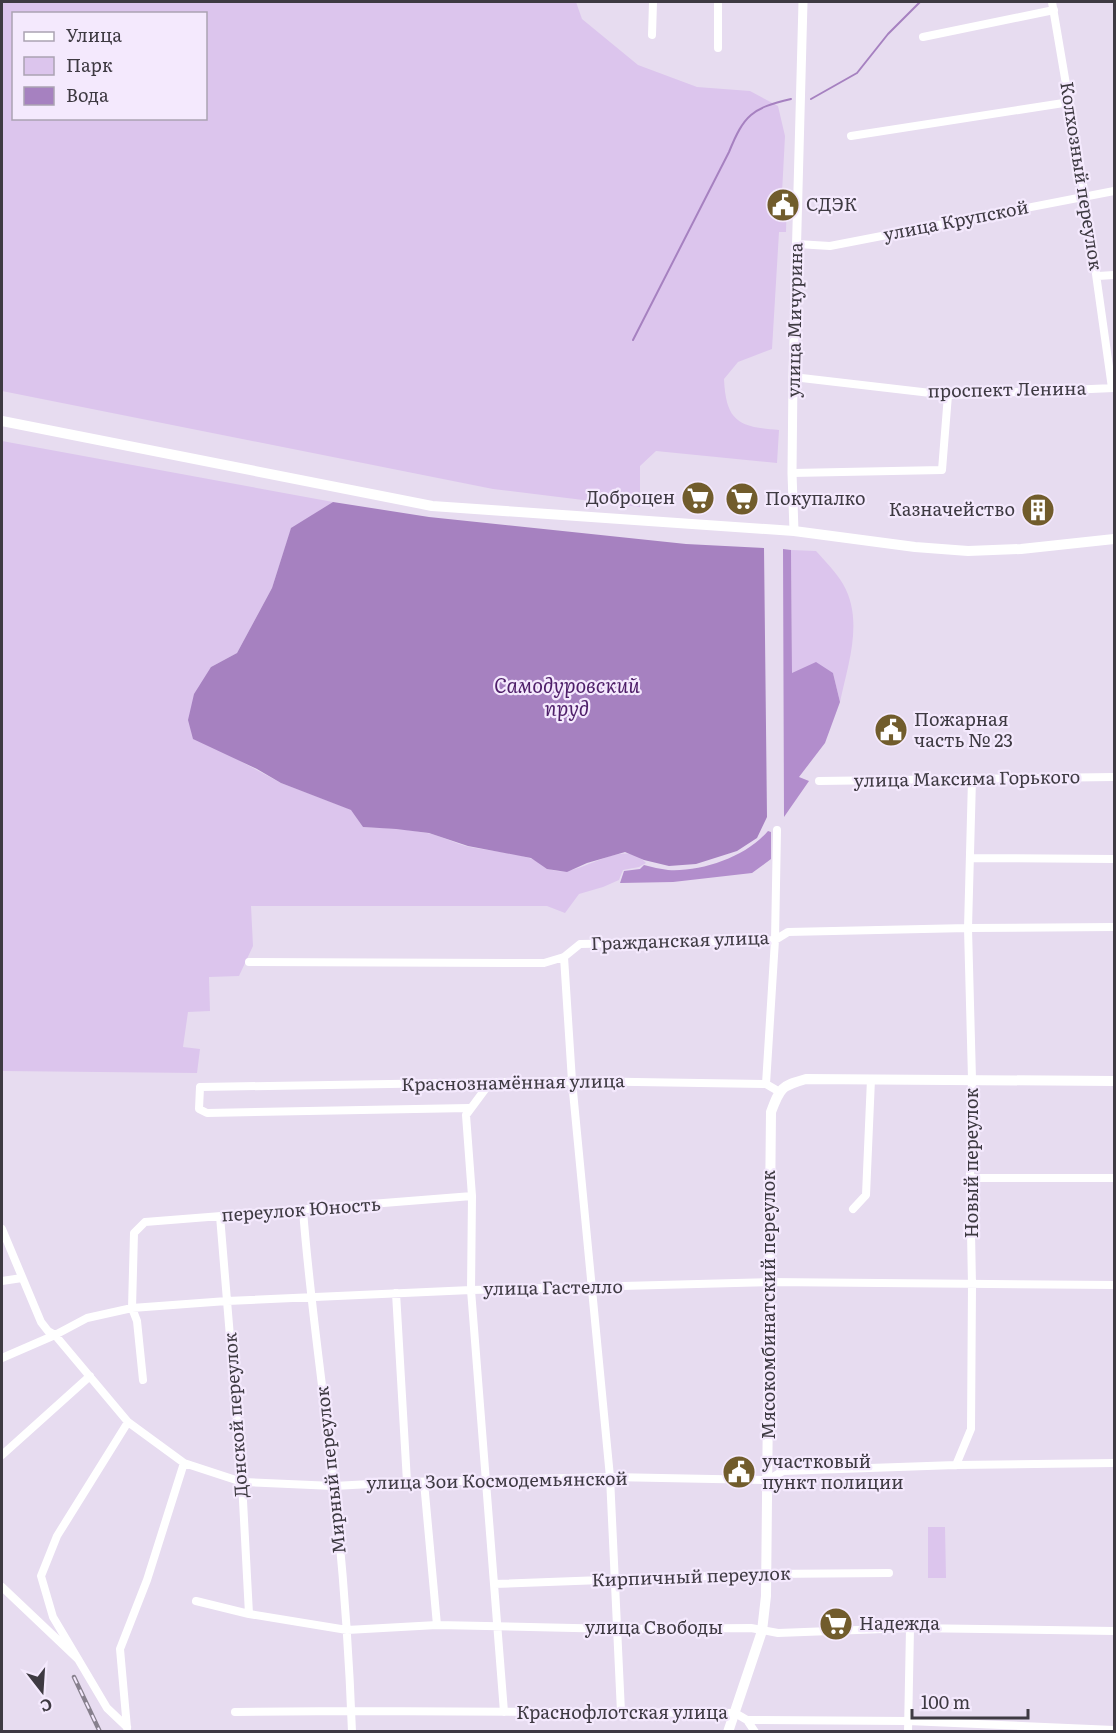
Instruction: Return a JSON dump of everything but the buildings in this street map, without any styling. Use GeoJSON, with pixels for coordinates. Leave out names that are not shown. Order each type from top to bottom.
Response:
{"type":"FeatureCollection","features":[{"type":"Feature","properties":{"kind":"main road"},"geometry":{"type":"LineString","coordinates":[[2,421],[432,506],[794,531],[915,547],[968,551],[1021,549],[1114,539]]}},
{"type":"Feature","properties":{"kind":"main road"},"geometry":{"type":"LineString","coordinates":[[778,1091],[786,1085],[806,1079],[1114,1081]]}},
{"type":"Feature","properties":{"kind":"main road","name":"Мясокомбинатский переулок"},"geometry":{"type":"LineString","coordinates":[[728,1731],[762,1631],[766,1604],[771,1112],[778,1091]]}},
{"type":"Feature","properties":{"kind":"street"},"geometry":{"type":"LineString","coordinates":[[652,35],[653,2]]}},
{"type":"Feature","properties":{"kind":"street"},"geometry":{"type":"LineString","coordinates":[[718,2],[718,48]]}},
{"type":"Feature","properties":{"kind":"street","name":"улица Мичурина"},"geometry":{"type":"LineString","coordinates":[[794,531],[793,377],[803,2]]}},
{"type":"Feature","properties":{"kind":"street"},"geometry":{"type":"LineString","coordinates":[[923,37],[1053,6]]}},
{"type":"Feature","properties":{"kind":"street","name":"Колхозный переулок"},"geometry":{"type":"LineString","coordinates":[[1053,6],[1098,276],[1113,388]]}},
{"type":"Feature","properties":{"kind":"street"},"geometry":{"type":"LineString","coordinates":[[851,136],[1070,102]]}},
{"type":"Feature","properties":{"kind":"street","name":"улица Крупской"},"geometry":{"type":"LineString","coordinates":[[797,244],[830,246],[1114,191]]}},
{"type":"Feature","properties":{"kind":"street"},"geometry":{"type":"LineString","coordinates":[[1098,276],[1114,275]]}},
{"type":"Feature","properties":{"kind":"street","name":"проспект Ленина"},"geometry":{"type":"LineString","coordinates":[[793,377],[948,395],[1113,388]]}},
{"type":"Feature","properties":{"kind":"street"},"geometry":{"type":"LineString","coordinates":[[792,473],[942,470],[948,395]]}},
{"type":"Feature","properties":{"kind":"street","name":"улица Максима Горького"},"geometry":{"type":"LineString","coordinates":[[819,781],[1114,777]]}},
{"type":"Feature","properties":{"kind":"street","name":"Новый переулок"},"geometry":{"type":"LineString","coordinates":[[956,1465],[971,1429],[972,1079],[968,928],[972,779]]}},
{"type":"Feature","properties":{"kind":"street"},"geometry":{"type":"LineString","coordinates":[[766,1084],[775,940],[777,830]]}},
{"type":"Feature","properties":{"kind":"street"},"geometry":{"type":"LineString","coordinates":[[970,858],[1114,860]]}},
{"type":"Feature","properties":{"kind":"street","name":"Гражданская улица"},"geometry":{"type":"LineString","coordinates":[[249,962],[544,963],[564,957],[580,944],[775,940],[788,932],[1114,927]]}},
{"type":"Feature","properties":{"kind":"street"},"geometry":{"type":"LineString","coordinates":[[564,957],[590,1287],[610,1478],[621,1712]]}},
{"type":"Feature","properties":{"kind":"street"},"geometry":{"type":"LineString","coordinates":[[853,1209],[866,1195],[870,1079]]}},
{"type":"Feature","properties":{"kind":"street","name":"Краснознамённая улица"},"geometry":{"type":"LineString","coordinates":[[469,1108],[207,1113],[199,1109],[198,1104],[200,1087],[572,1081],[766,1084],[778,1091]]}},
{"type":"Feature","properties":{"kind":"street"},"geometry":{"type":"LineString","coordinates":[[489,1084],[466,1115],[472,1196],[471,1290],[504,1712]]}},
{"type":"Feature","properties":{"kind":"street"},"geometry":{"type":"LineString","coordinates":[[970,1178],[1114,1178]]}},
{"type":"Feature","properties":{"kind":"street","name":"переулок Юность"},"geometry":{"type":"LineString","coordinates":[[132,1308],[134,1233],[145,1222],[472,1196]]}},
{"type":"Feature","properties":{"kind":"street","name":"Мирный переулок"},"geometry":{"type":"LineString","coordinates":[[303,1210],[310,1297],[334,1486],[347,1630],[352,1731]]}},
{"type":"Feature","properties":{"kind":"street","name":"Донской переулок"},"geometry":{"type":"LineString","coordinates":[[220,1216],[242,1482],[249,1614]]}},
{"type":"Feature","properties":{"kind":"street","name":"улица Зои Космодемьянской"},"geometry":{"type":"LineString","coordinates":[[2,1229],[41,1322],[48,1331],[55,1335],[128,1422],[184,1463],[242,1482],[334,1486],[407,1482],[610,1478],[768,1480],[783,1471],[956,1465],[1114,1463]]}},
{"type":"Feature","properties":{"kind":"street"},"geometry":{"type":"LineString","coordinates":[[2,1281],[22,1278]]}},
{"type":"Feature","properties":{"kind":"street","name":"улица Гастелло"},"geometry":{"type":"LineString","coordinates":[[2,1358],[55,1335],[87,1317],[132,1308],[227,1301],[471,1290],[769,1282],[1114,1285]]}},
{"type":"Feature","properties":{"kind":"street"},"geometry":{"type":"LineString","coordinates":[[396,1293],[407,1482]]}},
{"type":"Feature","properties":{"kind":"street"},"geometry":{"type":"LineString","coordinates":[[132,1308],[137,1321],[143,1380]]}},
{"type":"Feature","properties":{"kind":"street"},"geometry":{"type":"LineString","coordinates":[[2,1455],[90,1376]]}},
{"type":"Feature","properties":{"kind":"street"},"geometry":{"type":"LineString","coordinates":[[128,1422],[57,1536],[41,1576],[53,1617],[107,1708],[128,1730]]}},
{"type":"Feature","properties":{"kind":"street"},"geometry":{"type":"LineString","coordinates":[[128,1730],[120,1649],[147,1580],[184,1463]]}},
{"type":"Feature","properties":{"kind":"street"},"geometry":{"type":"LineString","coordinates":[[424,1482],[437,1625]]}},
{"type":"Feature","properties":{"kind":"street","name":"Кирпичный переулок"},"geometry":{"type":"LineString","coordinates":[[494,1584],[614,1578],[889,1573]]}},
{"type":"Feature","properties":{"kind":"street"},"geometry":{"type":"LineString","coordinates":[[2,1587],[78,1659]]}},
{"type":"Feature","properties":{"kind":"street","name":"улица Свободы"},"geometry":{"type":"LineString","coordinates":[[196,1601],[249,1614],[347,1630],[437,1625],[498,1625],[617,1629],[751,1628],[778,1633],[910,1628],[1114,1631]]}},
{"type":"Feature","properties":{"kind":"street"},"geometry":{"type":"LineString","coordinates":[[908,1731],[910,1628]]}},
{"type":"Feature","properties":{"kind":"street","name":"Краснофлотская улица"},"geometry":{"type":"LineString","coordinates":[[235,1712],[735,1713],[747,1720],[908,1721],[1114,1730]]}},
{"type":"Feature","properties":{"kind":"street"},"geometry":{"type":"LineString","coordinates":[[747,1720],[755,1731]]}},
{"type":"Feature","properties":{"kind":"green space"},"geometry":{"type":"Polygon","coordinates":[[[2,2],[576,2],[582,19],[638,65],[697,87],[750,91],[778,106],[785,136],[782,193],[787,194],[786,232],[779,232],[772,349],[738,362],[724,379],[728,405],[737,420],[754,427],[779,430],[777,463],[656,451],[640,466],[640,507],[493,489],[2,391],[2,2]]]}},
{"type":"Feature","properties":{"kind":"green space"},"geometry":{"type":"Polygon","coordinates":[[[2,441],[333,502],[291,529],[272,588],[237,653],[211,667],[229,755],[281,783],[352,810],[363,827],[427,833],[470,847],[529,858],[557,871],[568,871],[603,858],[626,853],[637,856],[646,863],[623,870],[619,880],[579,894],[565,913],[547,906],[251,906],[253,946],[239,976],[209,977],[210,1011],[188,1012],[183,1047],[200,1049],[197,1073],[2,1071],[2,441]]]}},
{"type":"Feature","properties":{"kind":"green space"},"geometry":{"type":"Polygon","coordinates":[[[791,550],[816,551],[843,584],[849,598],[853,612],[852,642],[840,702],[833,673],[792,673],[791,550]]]}},
{"type":"Feature","properties":{"kind":"green space"},"geometry":{"type":"Polygon","coordinates":[[[928,1527],[945,1527],[946,1578],[928,1578],[928,1527]]]}},
{"type":"Feature","properties":{"kind":"shaded area"},"geometry":{"type":"Polygon","coordinates":[[[783,549],[791,550],[792,673],[816,662],[833,673],[840,702],[825,743],[799,777],[809,781],[784,817],[783,549]]]}},
{"type":"Feature","properties":{"kind":"shaded area"},"geometry":{"type":"Polygon","coordinates":[[[768,831],[771,832],[771,859],[752,873],[673,882],[620,883],[624,871],[640,869],[644,865],[681,870],[722,861],[748,848],[768,831]]]}},
{"type":"Feature","properties":{"kind":"water","name":"Самодуровский пруд"},"geometry":{"type":"Polygon","coordinates":[[[333,502],[429,517],[686,544],[764,548],[767,817],[757,838],[737,851],[696,864],[669,866],[644,860],[625,852],[587,863],[567,872],[547,869],[531,858],[468,846],[429,833],[363,827],[351,810],[281,783],[193,739],[188,720],[194,694],[211,667],[237,653],[272,588],[291,528],[333,502]]]}},
{"type":"Feature","properties":{"kind":"waterway"},"geometry":{"type":"LineString","coordinates":[[811,99],[857,73],[888,34],[920,2]]}},
{"type":"Feature","properties":{"kind":"waterway"},"geometry":{"type":"LineString","coordinates":[[633,340],[745,121],[758,110],[791,99]]}},
{"type":"Feature","properties":{"kind":"railway"},"geometry":{"type":"LineString","coordinates":[[74,1677],[100,1732]]}},
{"type":"Feature","properties":{"kind":"place","name":"СДЭК"},"geometry":{"type":"Point","coordinates":[783,205]}},
{"type":"Feature","properties":{"kind":"place","name":"Доброцен"},"geometry":{"type":"Point","coordinates":[698,498]}},
{"type":"Feature","properties":{"kind":"place","name":"Покупалко"},"geometry":{"type":"Point","coordinates":[742,499]}},
{"type":"Feature","properties":{"kind":"place","name":"Казначейство"},"geometry":{"type":"Point","coordinates":[1038,510]}},
{"type":"Feature","properties":{"kind":"place","name":"Пожарная часть № 23"},"geometry":{"type":"Point","coordinates":[891,730]}},
{"type":"Feature","properties":{"kind":"place","name":"участковый пункт полиции"},"geometry":{"type":"Point","coordinates":[739,1472]}},
{"type":"Feature","properties":{"kind":"place","name":"Надежда"},"geometry":{"type":"Point","coordinates":[836,1624]}}]}
